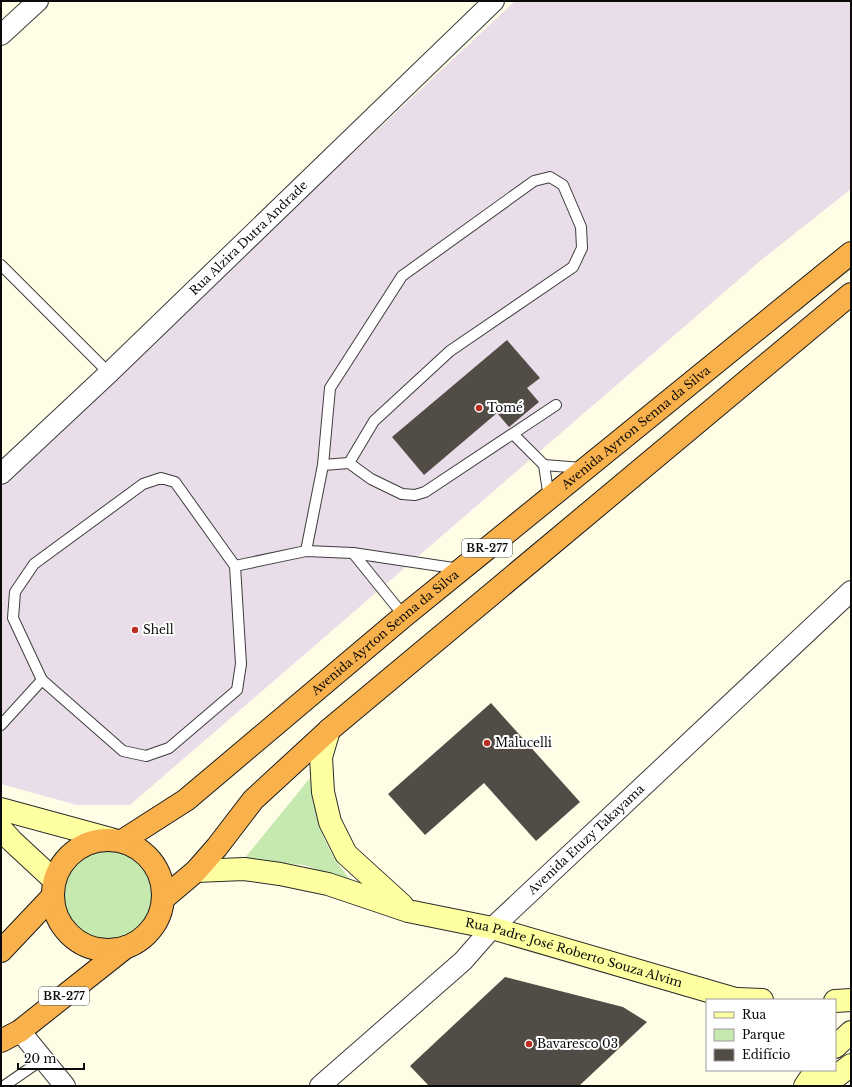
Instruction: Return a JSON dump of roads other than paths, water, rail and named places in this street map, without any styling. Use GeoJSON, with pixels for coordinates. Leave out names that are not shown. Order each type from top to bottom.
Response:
{"type":"FeatureCollection","features":[{"type":"Feature","properties":{"kind":"highway","name":"Avenida Ayrton Senna da Silva"},"geometry":{"type":"LineString","coordinates":[[116,840],[186,800],[404,616],[851,253]]}},
{"type":"Feature","properties":{"kind":"highway","name":"BR-277"},"geometry":{"type":"LineString","coordinates":[[164,898],[196,871],[253,800],[329,730],[851,294]]}},
{"type":"Feature","properties":{"kind":"highway"},"geometry":{"type":"LineString","coordinates":[[1,950],[53,888],[62,863],[75,849],[92,841],[116,840],[128,842],[143,852],[155,864],[162,880],[164,898],[160,915],[152,929],[141,939],[126,947],[109,951],[92,948],[76,941],[64,929],[55,914],[53,888]]}},
{"type":"Feature","properties":{"kind":"highway","name":"BR-277"},"geometry":{"type":"LineString","coordinates":[[1,1041],[20,1031],[126,947]]}},
{"type":"Feature","properties":{"kind":"street"},"geometry":{"type":"LineString","coordinates":[[1,35],[38,1]]}},
{"type":"Feature","properties":{"kind":"street","name":"Rua Alzira Dutra Andrade"},"geometry":{"type":"LineString","coordinates":[[1,474],[109,373],[483,5]]}},
{"type":"Feature","properties":{"kind":"street","name":"Avenida Etuzy Takayama"},"geometry":{"type":"LineString","coordinates":[[320,1086],[463,961],[492,928],[851,591]]}},
{"type":"Feature","properties":{"kind":"street"},"geometry":{"type":"LineString","coordinates":[[329,730],[321,757],[323,792],[330,822],[346,854],[408,911]]}},
{"type":"Feature","properties":{"kind":"street"},"geometry":{"type":"LineString","coordinates":[[1,809],[116,840]]}},
{"type":"Feature","properties":{"kind":"street"},"geometry":{"type":"LineString","coordinates":[[1,829],[53,888]]}},
{"type":"Feature","properties":{"kind":"street","name":"Rua Padre José Roberto Souza Alvim"},"geometry":{"type":"LineString","coordinates":[[196,871],[244,869],[280,874],[328,884],[408,911],[492,928],[735,999]]}},
{"type":"Feature","properties":{"kind":"street"},"geometry":{"type":"LineString","coordinates":[[836,1001],[851,1000]]}},
{"type":"Feature","properties":{"kind":"street"},"geometry":{"type":"LineString","coordinates":[[20,1031],[65,1086]]}},
{"type":"Feature","properties":{"kind":"street"},"geometry":{"type":"LineString","coordinates":[[836,1046],[851,1032]]}},
{"type":"Feature","properties":{"kind":"street"},"geometry":{"type":"LineString","coordinates":[[824,1086],[851,1065]]}},
{"type":"Feature","properties":{"kind":"street"},"geometry":{"type":"LineString","coordinates":[[805,1086],[815,1071]]}},
{"type":"Feature","properties":{"kind":"lane"},"geometry":{"type":"LineString","coordinates":[[306,551],[323,465],[330,388],[402,276],[534,180],[550,177],[563,185],[581,228],[582,248],[573,267],[450,351],[374,421],[349,463]]}},
{"type":"Feature","properties":{"kind":"lane"},"geometry":{"type":"LineString","coordinates":[[1,265],[109,373]]}},
{"type":"Feature","properties":{"kind":"lane"},"geometry":{"type":"LineString","coordinates":[[323,465],[349,463],[371,479],[402,494],[415,495],[425,492],[556,405]]}},
{"type":"Feature","properties":{"kind":"lane"},"geometry":{"type":"LineString","coordinates":[[512,434],[544,465],[549,498]]}},
{"type":"Feature","properties":{"kind":"lane"},"geometry":{"type":"LineString","coordinates":[[544,465],[586,468]]}},
{"type":"Feature","properties":{"kind":"lane"},"geometry":{"type":"LineString","coordinates":[[161,478],[176,482],[235,566],[241,664],[237,690],[168,748],[146,756],[123,751],[42,680],[13,618],[15,592],[34,564],[143,484],[161,478]]}},
{"type":"Feature","properties":{"kind":"lane"},"geometry":{"type":"LineString","coordinates":[[235,566],[306,551],[353,553],[462,569]]}},
{"type":"Feature","properties":{"kind":"lane"},"geometry":{"type":"LineString","coordinates":[[353,553],[404,616]]}},
{"type":"Feature","properties":{"kind":"lane"},"geometry":{"type":"LineString","coordinates":[[1,725],[42,680]]}},
{"type":"Feature","properties":{"kind":"lane"},"geometry":{"type":"LineString","coordinates":[[4,1086],[44,1060]]}},
{"type":"Feature","properties":{"kind":"place","name":"Tomé"},"geometry":{"type":"Point","coordinates":[479,408]}},
{"type":"Feature","properties":{"kind":"place","name":"Shell"},"geometry":{"type":"Point","coordinates":[135,630]}},
{"type":"Feature","properties":{"kind":"place","name":"Malucelli"},"geometry":{"type":"Point","coordinates":[487,743]}},
{"type":"Feature","properties":{"kind":"place","name":"Bavaresco 03"},"geometry":{"type":"Point","coordinates":[529,1044]}}]}
